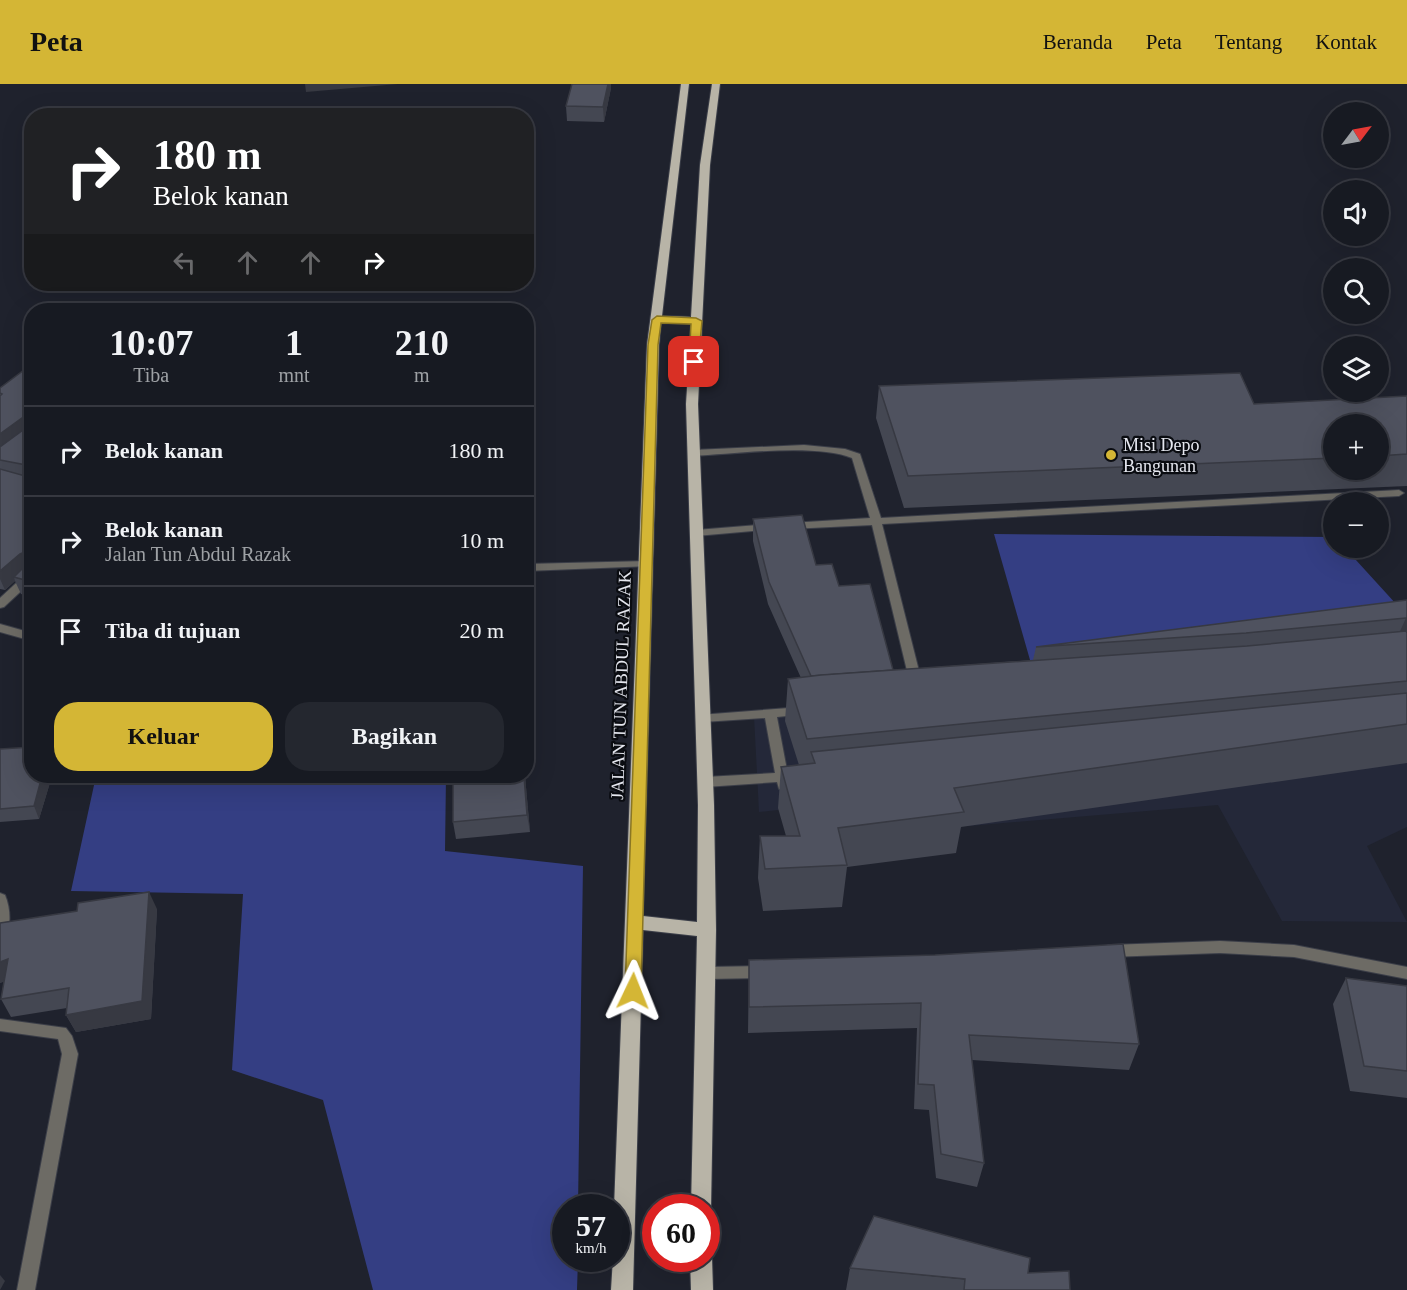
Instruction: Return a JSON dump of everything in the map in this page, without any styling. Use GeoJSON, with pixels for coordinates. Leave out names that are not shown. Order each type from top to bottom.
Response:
{"type":"FeatureCollection","features":[{"type":"Feature","properties":{"kind":"main road","name":"JALAN TUN ABDUL RAZAK"},"geometry":{"type":"LineString","coordinates":[[622,1290],[653,345],[685,84]]}},
{"type":"Feature","properties":{"kind":"main road"},"geometry":{"type":"LineString","coordinates":[[701,1194],[706,972],[705,782],[692,404],[705,165],[716,84]]}},
{"type":"Feature","properties":{"kind":"main road"},"geometry":{"type":"LineString","coordinates":[[657,320],[696,321]]}},
{"type":"Feature","properties":{"kind":"main road"},"geometry":{"type":"LineString","coordinates":[[635,922],[706,930]]}},
{"type":"Feature","properties":{"kind":"main road"},"geometry":{"type":"LineString","coordinates":[[701,1272],[702,1290]]}},
{"type":"Feature","properties":{"kind":"street"},"geometry":{"type":"LineString","coordinates":[[693,453],[822,448],[846,450],[859,459],[915,675]]}},
{"type":"Feature","properties":{"kind":"street"},"geometry":{"type":"LineString","coordinates":[[696,533],[876,520],[1399,493]]}},
{"type":"Feature","properties":{"kind":"street"},"geometry":{"type":"LineString","coordinates":[[534,568],[647,564]]}},
{"type":"Feature","properties":{"kind":"street"},"geometry":{"type":"LineString","coordinates":[[0,604],[24,582]]}},
{"type":"Feature","properties":{"kind":"street"},"geometry":{"type":"LineString","coordinates":[[0,628],[24,635]]}},
{"type":"Feature","properties":{"kind":"street"},"geometry":{"type":"LineString","coordinates":[[703,718],[818,710]]}},
{"type":"Feature","properties":{"kind":"street"},"geometry":{"type":"LineString","coordinates":[[770,713],[784,789],[796,788]]}},
{"type":"Feature","properties":{"kind":"street"},"geometry":{"type":"LineString","coordinates":[[705,782],[782,777]]}},
{"type":"Feature","properties":{"kind":"street"},"geometry":{"type":"LineString","coordinates":[[0,899],[3,913],[0,937]]}},
{"type":"Feature","properties":{"kind":"street"},"geometry":{"type":"LineString","coordinates":[[1097,952],[1220,947],[1294,951],[1407,973]]}},
{"type":"Feature","properties":{"kind":"street"},"geometry":{"type":"LineString","coordinates":[[706,972],[773,972]]}},
{"type":"Feature","properties":{"kind":"street"},"geometry":{"type":"LineString","coordinates":[[0,1025],[61,1033],[65,1036],[70,1054],[26,1290]]}},
{"type":"Feature","properties":{"kind":"shaded area"},"geometry":{"type":"Polygon","coordinates":[[[994,534],[1323,537],[1323,558],[1354,558],[1407,616],[1038,688],[994,534]]]}},
{"type":"Feature","properties":{"kind":"shaded area"},"geometry":{"type":"Polygon","coordinates":[[[1407,613],[1407,827],[1367,846],[1407,922],[1282,921],[1218,805],[969,826],[954,791],[759,812],[754,717],[1407,613]]]}},
{"type":"Feature","properties":{"kind":"shaded area"},"geometry":{"type":"Polygon","coordinates":[[[94,783],[446,783],[445,851],[583,866],[578,1194],[552,1194],[552,1272],[578,1272],[577,1290],[373,1290],[323,1100],[232,1070],[243,894],[71,891],[94,783]]]}},
{"type":"Feature","properties":{"kind":"building"},"geometry":{"type":"Polygon","coordinates":[[[572,84],[608,84],[603,107],[566,106],[572,84]]]}},
{"type":"Feature","properties":{"kind":"building"},"geometry":{"type":"Polygon","coordinates":[[[24,370],[24,416],[0,434],[0,396],[2,394],[0,388],[24,370]]]}},
{"type":"Feature","properties":{"kind":"building"},"geometry":{"type":"Polygon","coordinates":[[[1240,373],[1254,404],[1323,400],[1389,402],[1389,397],[1407,396],[1407,454],[1389,455],[1389,414],[1323,414],[1323,458],[908,476],[879,386],[1240,373]]]}},
{"type":"Feature","properties":{"kind":"building"},"geometry":{"type":"Polygon","coordinates":[[[24,429],[24,465],[0,460],[0,447],[24,429]]]}},
{"type":"Feature","properties":{"kind":"building"},"geometry":{"type":"Polygon","coordinates":[[[0,469],[24,476],[24,552],[0,571],[0,469]]]}},
{"type":"Feature","properties":{"kind":"building"},"geometry":{"type":"Polygon","coordinates":[[[802,515],[816,565],[832,564],[839,586],[870,584],[893,670],[811,676],[769,582],[753,519],[802,515]]]}},
{"type":"Feature","properties":{"kind":"building"},"geometry":{"type":"Polygon","coordinates":[[[24,567],[24,580],[14,577],[24,567]]]}},
{"type":"Feature","properties":{"kind":"building"},"geometry":{"type":"Polygon","coordinates":[[[1407,600],[1407,618],[1246,633],[1036,647],[1407,600]]]}},
{"type":"Feature","properties":{"kind":"building"},"geometry":{"type":"Polygon","coordinates":[[[1406,631],[1407,681],[807,739],[788,679],[1247,646],[1406,631]]]}},
{"type":"Feature","properties":{"kind":"building"},"geometry":{"type":"Polygon","coordinates":[[[1407,693],[1407,724],[954,788],[964,812],[838,828],[847,865],[765,869],[760,836],[800,836],[781,767],[815,763],[811,752],[1407,693]]]}},
{"type":"Feature","properties":{"kind":"building"},"geometry":{"type":"Polygon","coordinates":[[[24,748],[24,783],[40,783],[34,806],[0,809],[0,749],[24,748]]]}},
{"type":"Feature","properties":{"kind":"building"},"geometry":{"type":"Polygon","coordinates":[[[453,783],[525,783],[527,815],[453,822],[453,783]]]}},
{"type":"Feature","properties":{"kind":"building"},"geometry":{"type":"Polygon","coordinates":[[[149,892],[142,1001],[66,1015],[69,988],[1,999],[8,959],[0,962],[0,923],[77,911],[78,903],[149,892]]]}},
{"type":"Feature","properties":{"kind":"building"},"geometry":{"type":"Polygon","coordinates":[[[1123,944],[1139,1044],[969,1035],[984,1163],[941,1154],[934,1085],[918,1084],[921,1003],[749,1007],[749,960],[935,955],[1123,944]]]}},
{"type":"Feature","properties":{"kind":"building"},"geometry":{"type":"Polygon","coordinates":[[[1346,978],[1407,986],[1407,1071],[1364,1066],[1346,978]]]}},
{"type":"Feature","properties":{"kind":"building"},"geometry":{"type":"Polygon","coordinates":[[[874,1216],[1030,1258],[1028,1273],[1069,1271],[1070,1290],[964,1290],[965,1279],[850,1268],[874,1216]]]}},
{"type":"Feature","properties":{"kind":"place","name":"Misi Depo Bangunan"},"geometry":{"type":"Point","coordinates":[1111,455]}},
{"type":"Feature","properties":{"kind":"route"},"geometry":{"type":"LineString","coordinates":[[633,991],[653,345],[657,320],[696,321],[694,362]]}}]}
